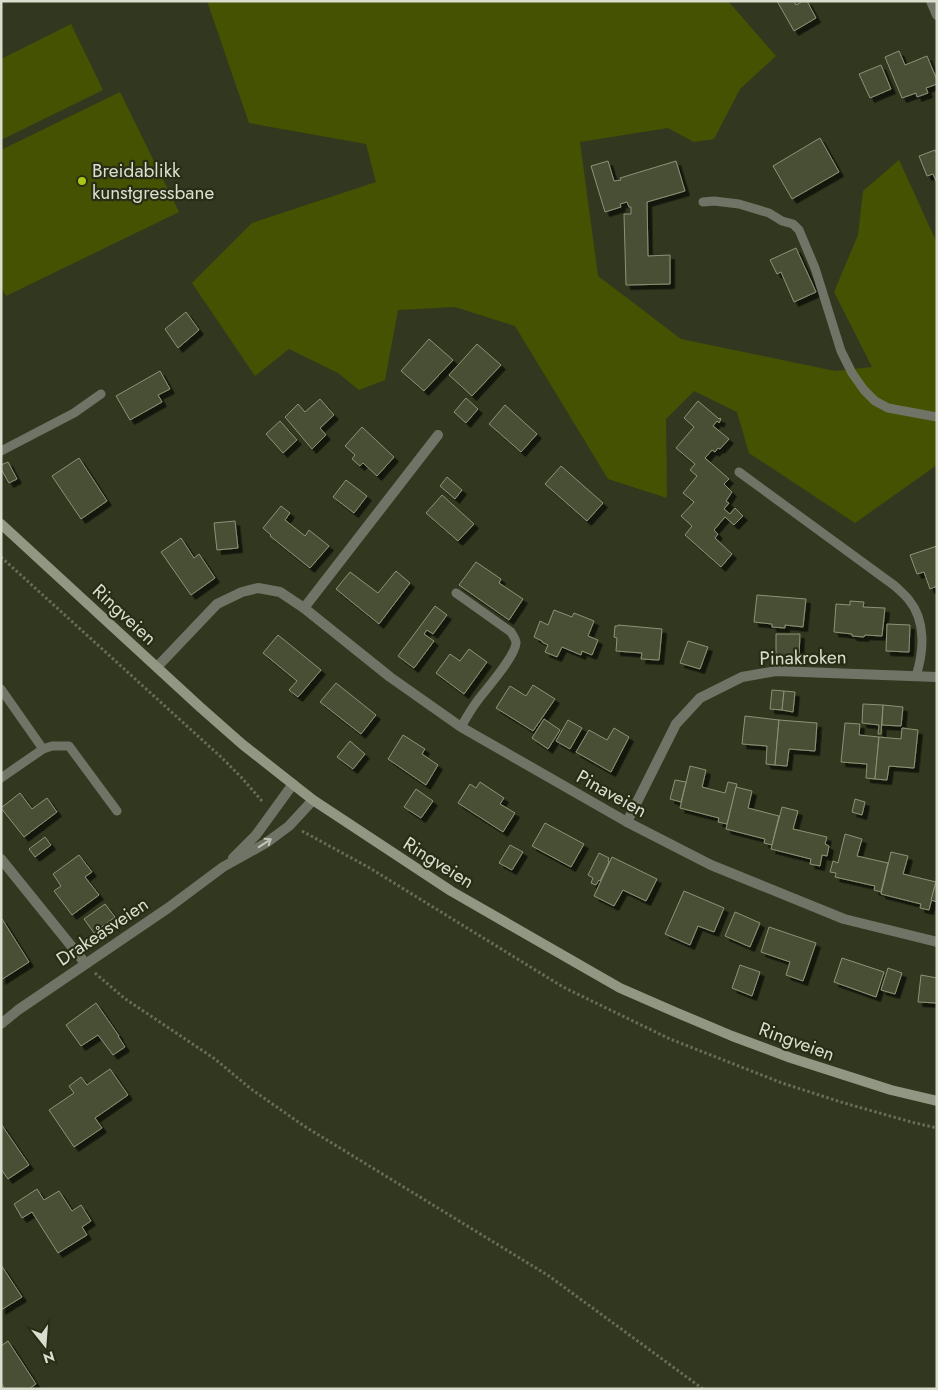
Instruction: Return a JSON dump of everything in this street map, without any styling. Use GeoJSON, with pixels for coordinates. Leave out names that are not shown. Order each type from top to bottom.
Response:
{"type":"FeatureCollection","features":[{"type":"Feature","properties":{"kind":"main road","name":"Ringveien"},"geometry":{"type":"LineString","coordinates":[[1,524],[242,744],[313,800],[451,891],[620,988],[732,1036],[791,1058],[891,1090],[937,1101]]}},
{"type":"Feature","properties":{"kind":"street"},"geometry":{"type":"LineString","coordinates":[[931,1],[937,15]]}},
{"type":"Feature","properties":{"kind":"street"},"geometry":{"type":"LineString","coordinates":[[304,608],[438,435]]}},
{"type":"Feature","properties":{"kind":"street","name":"Pinaveien"},"geometry":{"type":"LineString","coordinates":[[157,667],[217,604],[242,592],[258,588],[280,592],[304,608],[390,677],[461,727],[627,822],[711,865],[844,919],[937,942]]}},
{"type":"Feature","properties":{"kind":"street","name":"Pinakroken"},"geometry":{"type":"LineString","coordinates":[[627,822],[676,724],[700,698],[742,677],[776,671],[937,677]]}},
{"type":"Feature","properties":{"kind":"street","name":"Drakeåsveien"},"geometry":{"type":"LineString","coordinates":[[223,867],[256,835],[293,784]]}},
{"type":"Feature","properties":{"kind":"street","name":"Drakeåsveien"},"geometry":{"type":"LineString","coordinates":[[1,1024],[85,963],[168,908],[223,867],[274,837],[289,826],[313,800]]}},
{"type":"Feature","properties":{"kind":"street"},"geometry":{"type":"LineString","coordinates":[[1,860],[85,963]]}},
{"type":"Feature","properties":{"kind":"lane"},"geometry":{"type":"LineString","coordinates":[[704,202],[714,201],[739,204],[770,213],[782,221],[793,224],[799,230],[815,268],[841,351],[852,373],[864,390],[875,401],[888,408],[937,417]]}},
{"type":"Feature","properties":{"kind":"lane"},"geometry":{"type":"LineString","coordinates":[[1,451],[74,413],[101,394]]}},
{"type":"Feature","properties":{"kind":"lane"},"geometry":{"type":"LineString","coordinates":[[739,472],[895,586],[910,601],[919,618],[922,631],[921,661],[916,676]]}},
{"type":"Feature","properties":{"kind":"lane"},"geometry":{"type":"LineString","coordinates":[[456,593],[511,632],[516,644],[507,662],[477,701],[461,727]]}},
{"type":"Feature","properties":{"kind":"lane"},"geometry":{"type":"LineString","coordinates":[[1,689],[43,749]]}},
{"type":"Feature","properties":{"kind":"lane"},"geometry":{"type":"LineString","coordinates":[[1,778],[43,749],[52,746],[69,746],[117,811]]}},
{"type":"Feature","properties":{"kind":"path"},"geometry":{"type":"LineString","coordinates":[[1,557],[221,757],[242,777],[263,802]]}},
{"type":"Feature","properties":{"kind":"path"},"geometry":{"type":"LineString","coordinates":[[85,963],[124,998],[215,1059],[251,1089],[288,1115],[549,1276],[702,1389]]}},
{"type":"Feature","properties":{"kind":"green space"},"geometry":{"type":"Polygon","coordinates":[[[207,1],[728,1],[776,56],[740,89],[714,139],[694,142],[668,128],[580,142],[598,276],[681,339],[835,371],[872,367],[834,292],[858,235],[863,191],[899,160],[937,243],[937,465],[855,523],[749,453],[737,412],[694,391],[666,419],[667,498],[608,479],[515,326],[455,307],[398,310],[385,380],[359,390],[338,373],[289,349],[255,376],[192,283],[252,223],[376,182],[366,144],[249,123],[207,1]]]}},
{"type":"Feature","properties":{"kind":"green space"},"geometry":{"type":"Polygon","coordinates":[[[71,24],[103,90],[1,140],[1,59],[71,24]]]}},
{"type":"Feature","properties":{"kind":"green space","name":"Breidablikk kunstgressbane"},"geometry":{"type":"Polygon","coordinates":[[[120,92],[179,212],[6,296],[1,287],[1,150],[120,92]]]}},
{"type":"Feature","properties":{"kind":"building"},"geometry":{"type":"Polygon","coordinates":[[[777,1],[794,1],[796,5],[807,1],[816,18],[794,31],[777,1]]]}},
{"type":"Feature","properties":{"kind":"building"},"geometry":{"type":"Polygon","coordinates":[[[899,51],[905,65],[927,56],[937,80],[937,84],[926,88],[928,93],[917,97],[916,93],[902,98],[885,57],[899,51]]]}},
{"type":"Feature","properties":{"kind":"building"},"geometry":{"type":"Polygon","coordinates":[[[881,65],[891,89],[870,98],[859,74],[881,65]]]}},
{"type":"Feature","properties":{"kind":"building"},"geometry":{"type":"Polygon","coordinates":[[[820,138],[839,172],[792,199],[773,166],[820,138]]]}},
{"type":"Feature","properties":{"kind":"building"},"geometry":{"type":"Polygon","coordinates":[[[935,150],[937,154],[937,183],[933,174],[927,176],[919,156],[935,150]]]}},
{"type":"Feature","properties":{"kind":"building"},"geometry":{"type":"Polygon","coordinates":[[[608,161],[614,181],[676,161],[685,191],[647,202],[648,256],[670,255],[670,284],[626,285],[624,214],[631,214],[631,207],[629,207],[627,202],[620,204],[621,207],[605,212],[591,166],[608,161]]]}},
{"type":"Feature","properties":{"kind":"building"},"geometry":{"type":"Polygon","coordinates":[[[796,248],[816,292],[794,302],[781,272],[777,274],[770,260],[796,248]]]}},
{"type":"Feature","properties":{"kind":"building"},"geometry":{"type":"Polygon","coordinates":[[[186,312],[199,330],[178,348],[165,329],[186,312]]]}},
{"type":"Feature","properties":{"kind":"building"},"geometry":{"type":"Polygon","coordinates":[[[429,339],[453,360],[424,391],[401,371],[429,339]]]}},
{"type":"Feature","properties":{"kind":"building"},"geometry":{"type":"Polygon","coordinates":[[[477,344],[501,365],[472,396],[449,375],[477,344]]]}},
{"type":"Feature","properties":{"kind":"building"},"geometry":{"type":"Polygon","coordinates":[[[160,371],[170,389],[158,395],[162,402],[130,420],[116,396],[160,371]]]}},
{"type":"Feature","properties":{"kind":"building"},"geometry":{"type":"Polygon","coordinates":[[[466,398],[478,409],[466,423],[454,412],[466,398]]]}},
{"type":"Feature","properties":{"kind":"building"},"geometry":{"type":"Polygon","coordinates":[[[320,399],[334,415],[320,428],[326,435],[312,449],[285,417],[298,404],[305,412],[320,399]]]}},
{"type":"Feature","properties":{"kind":"building"},"geometry":{"type":"Polygon","coordinates":[[[698,401],[721,419],[719,423],[717,421],[713,426],[729,439],[720,449],[718,448],[715,452],[712,450],[705,458],[729,479],[724,484],[732,492],[726,501],[729,503],[724,509],[730,514],[735,508],[743,516],[734,525],[725,517],[714,530],[718,534],[715,538],[732,554],[721,567],[685,535],[692,526],[681,516],[694,502],[683,493],[697,476],[690,470],[695,464],[676,448],[694,427],[684,418],[698,401]]]}},
{"type":"Feature","properties":{"kind":"building"},"geometry":{"type":"Polygon","coordinates":[[[505,405],[537,434],[521,452],[489,424],[505,405]]]}},
{"type":"Feature","properties":{"kind":"building"},"geometry":{"type":"Polygon","coordinates":[[[280,421],[297,440],[283,453],[266,434],[280,421]]]}},
{"type":"Feature","properties":{"kind":"building"},"geometry":{"type":"Polygon","coordinates":[[[362,427],[394,457],[377,476],[363,463],[360,466],[352,459],[355,455],[345,446],[362,427]]]}},
{"type":"Feature","properties":{"kind":"building"},"geometry":{"type":"Polygon","coordinates":[[[79,458],[107,501],[81,519],[52,476],[79,458]]]}},
{"type":"Feature","properties":{"kind":"building"},"geometry":{"type":"Polygon","coordinates":[[[8,462],[17,479],[9,483],[1,469],[1,465],[8,462]]]}},
{"type":"Feature","properties":{"kind":"building"},"geometry":{"type":"Polygon","coordinates":[[[561,466],[603,503],[587,521],[545,484],[561,466]]]}},
{"type":"Feature","properties":{"kind":"building"},"geometry":{"type":"Polygon","coordinates":[[[447,477],[462,490],[455,499],[440,486],[447,477]]]}},
{"type":"Feature","properties":{"kind":"building"},"geometry":{"type":"Polygon","coordinates":[[[346,480],[367,496],[354,513],[333,497],[346,480]]]}},
{"type":"Feature","properties":{"kind":"building"},"geometry":{"type":"Polygon","coordinates":[[[442,495],[474,524],[458,541],[426,513],[442,495]]]}},
{"type":"Feature","properties":{"kind":"building"},"geometry":{"type":"Polygon","coordinates":[[[281,506],[290,513],[285,520],[305,536],[309,530],[329,546],[310,568],[270,536],[263,528],[281,506]]]}},
{"type":"Feature","properties":{"kind":"building"},"geometry":{"type":"Polygon","coordinates":[[[235,521],[238,548],[217,550],[214,523],[235,521]]]}},
{"type":"Feature","properties":{"kind":"building"},"geometry":{"type":"Polygon","coordinates":[[[181,538],[194,558],[199,554],[215,578],[191,595],[161,552],[181,538]]]}},
{"type":"Feature","properties":{"kind":"building"},"geometry":{"type":"Polygon","coordinates":[[[937,546],[937,586],[930,589],[924,572],[917,574],[910,555],[937,546]]]}},
{"type":"Feature","properties":{"kind":"building"},"geometry":{"type":"Polygon","coordinates":[[[476,562],[501,579],[499,583],[523,599],[509,620],[459,585],[476,562]]]}},
{"type":"Feature","properties":{"kind":"building"},"geometry":{"type":"Polygon","coordinates":[[[396,571],[410,583],[379,624],[336,589],[350,572],[378,593],[396,571]]]}},
{"type":"Feature","properties":{"kind":"building"},"geometry":{"type":"Polygon","coordinates":[[[757,595],[806,599],[803,627],[785,625],[785,628],[772,627],[772,624],[754,622],[757,595]]]}},
{"type":"Feature","properties":{"kind":"building"},"geometry":{"type":"Polygon","coordinates":[[[850,601],[864,602],[863,607],[885,608],[882,636],[852,636],[852,634],[834,632],[836,604],[850,605],[850,601]]]}},
{"type":"Feature","properties":{"kind":"building"},"geometry":{"type":"Polygon","coordinates":[[[435,606],[447,615],[433,634],[427,630],[424,634],[434,641],[414,668],[398,656],[435,606]]]}},
{"type":"Feature","properties":{"kind":"building"},"geometry":{"type":"Polygon","coordinates":[[[554,610],[572,617],[574,613],[594,621],[588,636],[598,640],[592,655],[582,651],[581,655],[562,647],[557,657],[545,652],[548,645],[534,637],[540,621],[548,625],[554,610]]]}},
{"type":"Feature","properties":{"kind":"building"},"geometry":{"type":"Polygon","coordinates":[[[887,624],[910,625],[909,652],[886,651],[887,624]]]}},
{"type":"Feature","properties":{"kind":"building"},"geometry":{"type":"Polygon","coordinates":[[[615,626],[662,629],[659,660],[641,659],[642,653],[616,651],[617,638],[614,637],[615,626]]]}},
{"type":"Feature","properties":{"kind":"building"},"geometry":{"type":"Polygon","coordinates":[[[776,634],[800,634],[799,656],[776,655],[776,634]]]}},
{"type":"Feature","properties":{"kind":"building"},"geometry":{"type":"Polygon","coordinates":[[[278,635],[321,670],[298,697],[289,690],[297,681],[263,653],[278,635]]]}},
{"type":"Feature","properties":{"kind":"building"},"geometry":{"type":"Polygon","coordinates":[[[688,641],[708,647],[700,669],[680,663],[688,641]]]}},
{"type":"Feature","properties":{"kind":"building"},"geometry":{"type":"Polygon","coordinates":[[[469,649],[487,662],[464,694],[436,673],[450,654],[460,661],[469,649]]]}},
{"type":"Feature","properties":{"kind":"building"},"geometry":{"type":"Polygon","coordinates":[[[336,683],[376,715],[361,734],[320,702],[336,683]]]}},
{"type":"Feature","properties":{"kind":"building"},"geometry":{"type":"Polygon","coordinates":[[[533,685],[555,699],[533,731],[496,708],[510,686],[526,696],[533,685]]]}},
{"type":"Feature","properties":{"kind":"building"},"geometry":{"type":"Polygon","coordinates":[[[772,690],[784,691],[782,710],[770,709],[772,690]]]}},
{"type":"Feature","properties":{"kind":"building"},"geometry":{"type":"Polygon","coordinates":[[[784,691],[795,692],[793,712],[782,710],[784,691]]]}},
{"type":"Feature","properties":{"kind":"building"},"geometry":{"type":"Polygon","coordinates":[[[863,704],[883,705],[881,734],[878,734],[879,725],[862,723],[863,704]]]}},
{"type":"Feature","properties":{"kind":"building"},"geometry":{"type":"Polygon","coordinates":[[[883,705],[903,707],[901,726],[882,725],[883,705]]]}},
{"type":"Feature","properties":{"kind":"building"},"geometry":{"type":"Polygon","coordinates":[[[745,716],[779,720],[775,765],[766,764],[767,746],[742,744],[745,716]]]}},
{"type":"Feature","properties":{"kind":"building"},"geometry":{"type":"Polygon","coordinates":[[[544,719],[560,730],[548,749],[532,738],[544,719]]]}},
{"type":"Feature","properties":{"kind":"building"},"geometry":{"type":"Polygon","coordinates":[[[568,720],[582,728],[570,749],[556,741],[568,720]]]}},
{"type":"Feature","properties":{"kind":"building"},"geometry":{"type":"Polygon","coordinates":[[[779,720],[817,723],[815,751],[789,749],[787,766],[775,765],[779,720]]]}},
{"type":"Feature","properties":{"kind":"building"},"geometry":{"type":"Polygon","coordinates":[[[845,723],[860,724],[859,735],[879,737],[875,779],[866,778],[867,764],[841,762],[845,723]]]}},
{"type":"Feature","properties":{"kind":"building"},"geometry":{"type":"Polygon","coordinates":[[[614,728],[629,737],[611,772],[576,752],[589,730],[607,740],[614,728]]]}},
{"type":"Feature","properties":{"kind":"building"},"geometry":{"type":"Polygon","coordinates":[[[902,728],[918,730],[914,768],[889,766],[887,780],[875,779],[879,737],[901,739],[902,728]]]}},
{"type":"Feature","properties":{"kind":"building"},"geometry":{"type":"Polygon","coordinates":[[[403,735],[425,749],[422,754],[438,765],[426,785],[388,759],[403,735]]]}},
{"type":"Feature","properties":{"kind":"building"},"geometry":{"type":"Polygon","coordinates":[[[350,741],[365,754],[353,769],[337,757],[350,741]]]}},
{"type":"Feature","properties":{"kind":"building"},"geometry":{"type":"Polygon","coordinates":[[[690,766],[706,770],[702,787],[725,793],[728,782],[737,784],[727,824],[718,822],[719,818],[680,808],[690,766]]]}},
{"type":"Feature","properties":{"kind":"building"},"geometry":{"type":"Polygon","coordinates":[[[675,780],[686,782],[681,802],[670,799],[675,780]]]}},
{"type":"Feature","properties":{"kind":"building"},"geometry":{"type":"Polygon","coordinates":[[[480,782],[504,798],[500,804],[515,813],[503,832],[458,803],[470,784],[476,788],[480,782]]]}},
{"type":"Feature","properties":{"kind":"building"},"geometry":{"type":"Polygon","coordinates":[[[736,787],[752,791],[748,808],[779,816],[772,845],[764,843],[765,839],[726,829],[736,787]]]}},
{"type":"Feature","properties":{"kind":"building"},"geometry":{"type":"Polygon","coordinates":[[[416,789],[433,801],[421,818],[404,807],[416,789]]]}},
{"type":"Feature","properties":{"kind":"building"},"geometry":{"type":"Polygon","coordinates":[[[20,793],[32,809],[47,798],[57,812],[24,837],[1,808],[20,793]]]}},
{"type":"Feature","properties":{"kind":"building"},"geometry":{"type":"Polygon","coordinates":[[[855,799],[865,802],[862,815],[852,812],[855,799]]]}},
{"type":"Feature","properties":{"kind":"building"},"geometry":{"type":"Polygon","coordinates":[[[782,807],[798,811],[793,829],[827,837],[825,844],[829,846],[827,856],[822,855],[820,866],[810,864],[811,859],[771,849],[782,807]]]}},
{"type":"Feature","properties":{"kind":"building"},"geometry":{"type":"Polygon","coordinates":[[[545,823],[584,844],[571,867],[532,846],[545,823]]]}},
{"type":"Feature","properties":{"kind":"building"},"geometry":{"type":"Polygon","coordinates":[[[845,834],[862,839],[857,856],[888,863],[881,892],[874,890],[875,886],[835,877],[836,873],[830,872],[833,861],[838,863],[845,834]]]}},
{"type":"Feature","properties":{"kind":"building"},"geometry":{"type":"Polygon","coordinates":[[[45,837],[51,845],[35,857],[29,849],[45,837]]]}},
{"type":"Feature","properties":{"kind":"building"},"geometry":{"type":"Polygon","coordinates":[[[510,845],[523,852],[512,870],[499,863],[510,845]]]}},
{"type":"Feature","properties":{"kind":"building"},"geometry":{"type":"Polygon","coordinates":[[[891,852],[908,856],[903,874],[936,882],[929,910],[920,908],[921,904],[881,894],[891,852]]]}},
{"type":"Feature","properties":{"kind":"building"},"geometry":{"type":"Polygon","coordinates":[[[599,853],[609,858],[609,862],[600,881],[596,885],[591,883],[593,878],[588,875],[599,853]]]}},
{"type":"Feature","properties":{"kind":"building"},"geometry":{"type":"Polygon","coordinates":[[[79,855],[92,872],[85,877],[99,895],[72,915],[54,891],[61,886],[53,874],[79,855]]]}},
{"type":"Feature","properties":{"kind":"building"},"geometry":{"type":"Polygon","coordinates":[[[612,857],[657,879],[646,901],[623,890],[614,906],[594,896],[612,857]]]}},
{"type":"Feature","properties":{"kind":"building"},"geometry":{"type":"Polygon","coordinates":[[[937,878],[937,902],[931,900],[937,878]]]}},
{"type":"Feature","properties":{"kind":"building"},"geometry":{"type":"Polygon","coordinates":[[[684,891],[724,908],[714,932],[698,926],[690,945],[665,934],[684,891]]]}},
{"type":"Feature","properties":{"kind":"building"},"geometry":{"type":"Polygon","coordinates":[[[105,904],[115,917],[94,933],[84,919],[105,904]]]}},
{"type":"Feature","properties":{"kind":"building"},"geometry":{"type":"Polygon","coordinates":[[[735,912],[760,923],[750,947],[725,936],[735,912]]]}},
{"type":"Feature","properties":{"kind":"building"},"geometry":{"type":"Polygon","coordinates":[[[1,920],[29,962],[1,980],[1,920]]]}},
{"type":"Feature","properties":{"kind":"building"},"geometry":{"type":"Polygon","coordinates":[[[769,927],[816,943],[803,981],[786,975],[790,962],[761,952],[769,927]]]}},
{"type":"Feature","properties":{"kind":"building"},"geometry":{"type":"Polygon","coordinates":[[[842,958],[884,972],[876,997],[834,982],[842,958]]]}},
{"type":"Feature","properties":{"kind":"building"},"geometry":{"type":"Polygon","coordinates":[[[740,965],[760,972],[752,996],[732,988],[740,965]]]}},
{"type":"Feature","properties":{"kind":"building"},"geometry":{"type":"Polygon","coordinates":[[[888,968],[902,973],[895,994],[881,990],[888,968]]]}},
{"type":"Feature","properties":{"kind":"building"},"geometry":{"type":"Polygon","coordinates":[[[921,975],[937,978],[937,1003],[918,1002],[921,975]]]}},
{"type":"Feature","properties":{"kind":"building"},"geometry":{"type":"Polygon","coordinates":[[[96,1003],[125,1047],[113,1055],[98,1035],[81,1046],[66,1025],[96,1003]]]}},
{"type":"Feature","properties":{"kind":"building"},"geometry":{"type":"Polygon","coordinates":[[[110,1069],[128,1095],[95,1118],[102,1128],[74,1147],[49,1110],[74,1093],[69,1086],[81,1077],[87,1085],[110,1069]]]}},
{"type":"Feature","properties":{"kind":"building"},"geometry":{"type":"Polygon","coordinates":[[[1,1124],[29,1165],[8,1179],[1,1169],[1,1124]]]}},
{"type":"Feature","properties":{"kind":"building"},"geometry":{"type":"Polygon","coordinates":[[[37,1189],[44,1200],[59,1191],[72,1211],[81,1205],[91,1221],[82,1227],[87,1235],[58,1253],[32,1212],[22,1218],[14,1204],[37,1189]]]}},
{"type":"Feature","properties":{"kind":"building"},"geometry":{"type":"Polygon","coordinates":[[[1,1265],[22,1297],[1,1310],[1,1265]]]}},
{"type":"Feature","properties":{"kind":"building"},"geometry":{"type":"Polygon","coordinates":[[[8,1341],[36,1384],[29,1389],[5,1389],[1,1383],[1,1346],[8,1341]]]}},
{"type":"Feature","properties":{"kind":"place","name":"Breidablikk kunstgressbane"},"geometry":{"type":"Point","coordinates":[82,181]}}]}
